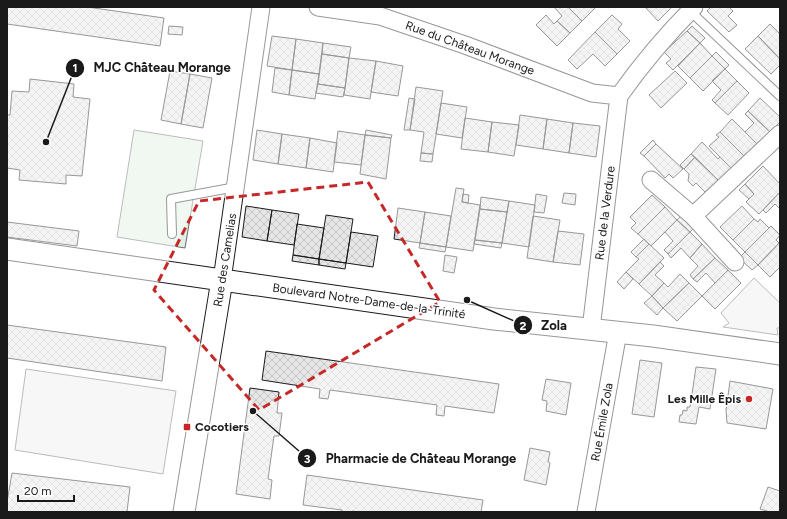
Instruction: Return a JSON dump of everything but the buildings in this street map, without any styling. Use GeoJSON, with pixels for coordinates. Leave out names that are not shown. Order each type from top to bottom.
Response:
{"type":"FeatureCollection","features":[{"type":"Feature","properties":{"kind":"street","name":"Rue des Camelias"},"geometry":{"type":"LineString","coordinates":[[184,512],[222,280],[261,7]]}},
{"type":"Feature","properties":{"kind":"street","name":"Rue du Château Morange"},"geometry":{"type":"LineString","coordinates":[[318,7],[380,16],[465,45],[592,93],[619,96]]}},
{"type":"Feature","properties":{"kind":"street"},"geometry":{"type":"LineString","coordinates":[[619,96],[632,78],[679,22],[692,9]]}},
{"type":"Feature","properties":{"kind":"street","name":"Rue de la Verdure"},"geometry":{"type":"LineString","coordinates":[[591,329],[619,96]]}},
{"type":"Feature","properties":{"kind":"street"},"geometry":{"type":"LineString","coordinates":[[693,216],[780,134]]}},
{"type":"Feature","properties":{"kind":"street"},"geometry":{"type":"LineString","coordinates":[[652,180],[693,216],[735,262]]}},
{"type":"Feature","properties":{"kind":"street","name":"Boulevard Notre-Dame-de-la-Trinité"},"geometry":{"type":"LineString","coordinates":[[7,249],[494,319],[653,336],[780,354]]}},
{"type":"Feature","properties":{"kind":"street","name":"Rue Émile Zola"},"geometry":{"type":"LineString","coordinates":[[586,512],[618,332]]}},
{"type":"Feature","properties":{"kind":"lane"},"geometry":{"type":"LineString","coordinates":[[692,9],[780,96]]}},
{"type":"Feature","properties":{"kind":"lane"},"geometry":{"type":"LineString","coordinates":[[172,234],[171,200],[236,187]]}},
{"type":"Feature","properties":{"kind":"highlighted area"},"geometry":{"type":"Polygon","coordinates":[[[368,182],[440,302],[259,410],[154,290],[199,201],[368,182]]]}},
{"type":"Feature","properties":{"kind":"green space"},"geometry":{"type":"Polygon","coordinates":[[[134,130],[203,141],[185,248],[117,237],[134,130]]]}},
{"type":"Feature","properties":{"kind":"shaded area"},"geometry":{"type":"Polygon","coordinates":[[[754,278],[780,303],[780,328],[777,328],[778,335],[723,327],[729,323],[721,313],[754,278]]]}},
{"type":"Feature","properties":{"kind":"shaded area"},"geometry":{"type":"Polygon","coordinates":[[[26,369],[176,391],[163,474],[15,450],[26,369]]]}},
{"type":"Feature","properties":{"kind":"place","name":"MJC Château Morange"},"geometry":{"type":"Point","coordinates":[46,142]}},
{"type":"Feature","properties":{"kind":"place","name":"Zola"},"geometry":{"type":"Point","coordinates":[467,300]}},
{"type":"Feature","properties":{"kind":"place","name":"Les Mille Êpis"},"geometry":{"type":"Point","coordinates":[749,399]}},
{"type":"Feature","properties":{"kind":"place","name":"Pharmacie de Château Morange"},"geometry":{"type":"Point","coordinates":[253,411]}},
{"type":"Feature","properties":{"kind":"place","name":"Cocotiers"},"geometry":{"type":"Point","coordinates":[187,427]}}]}
